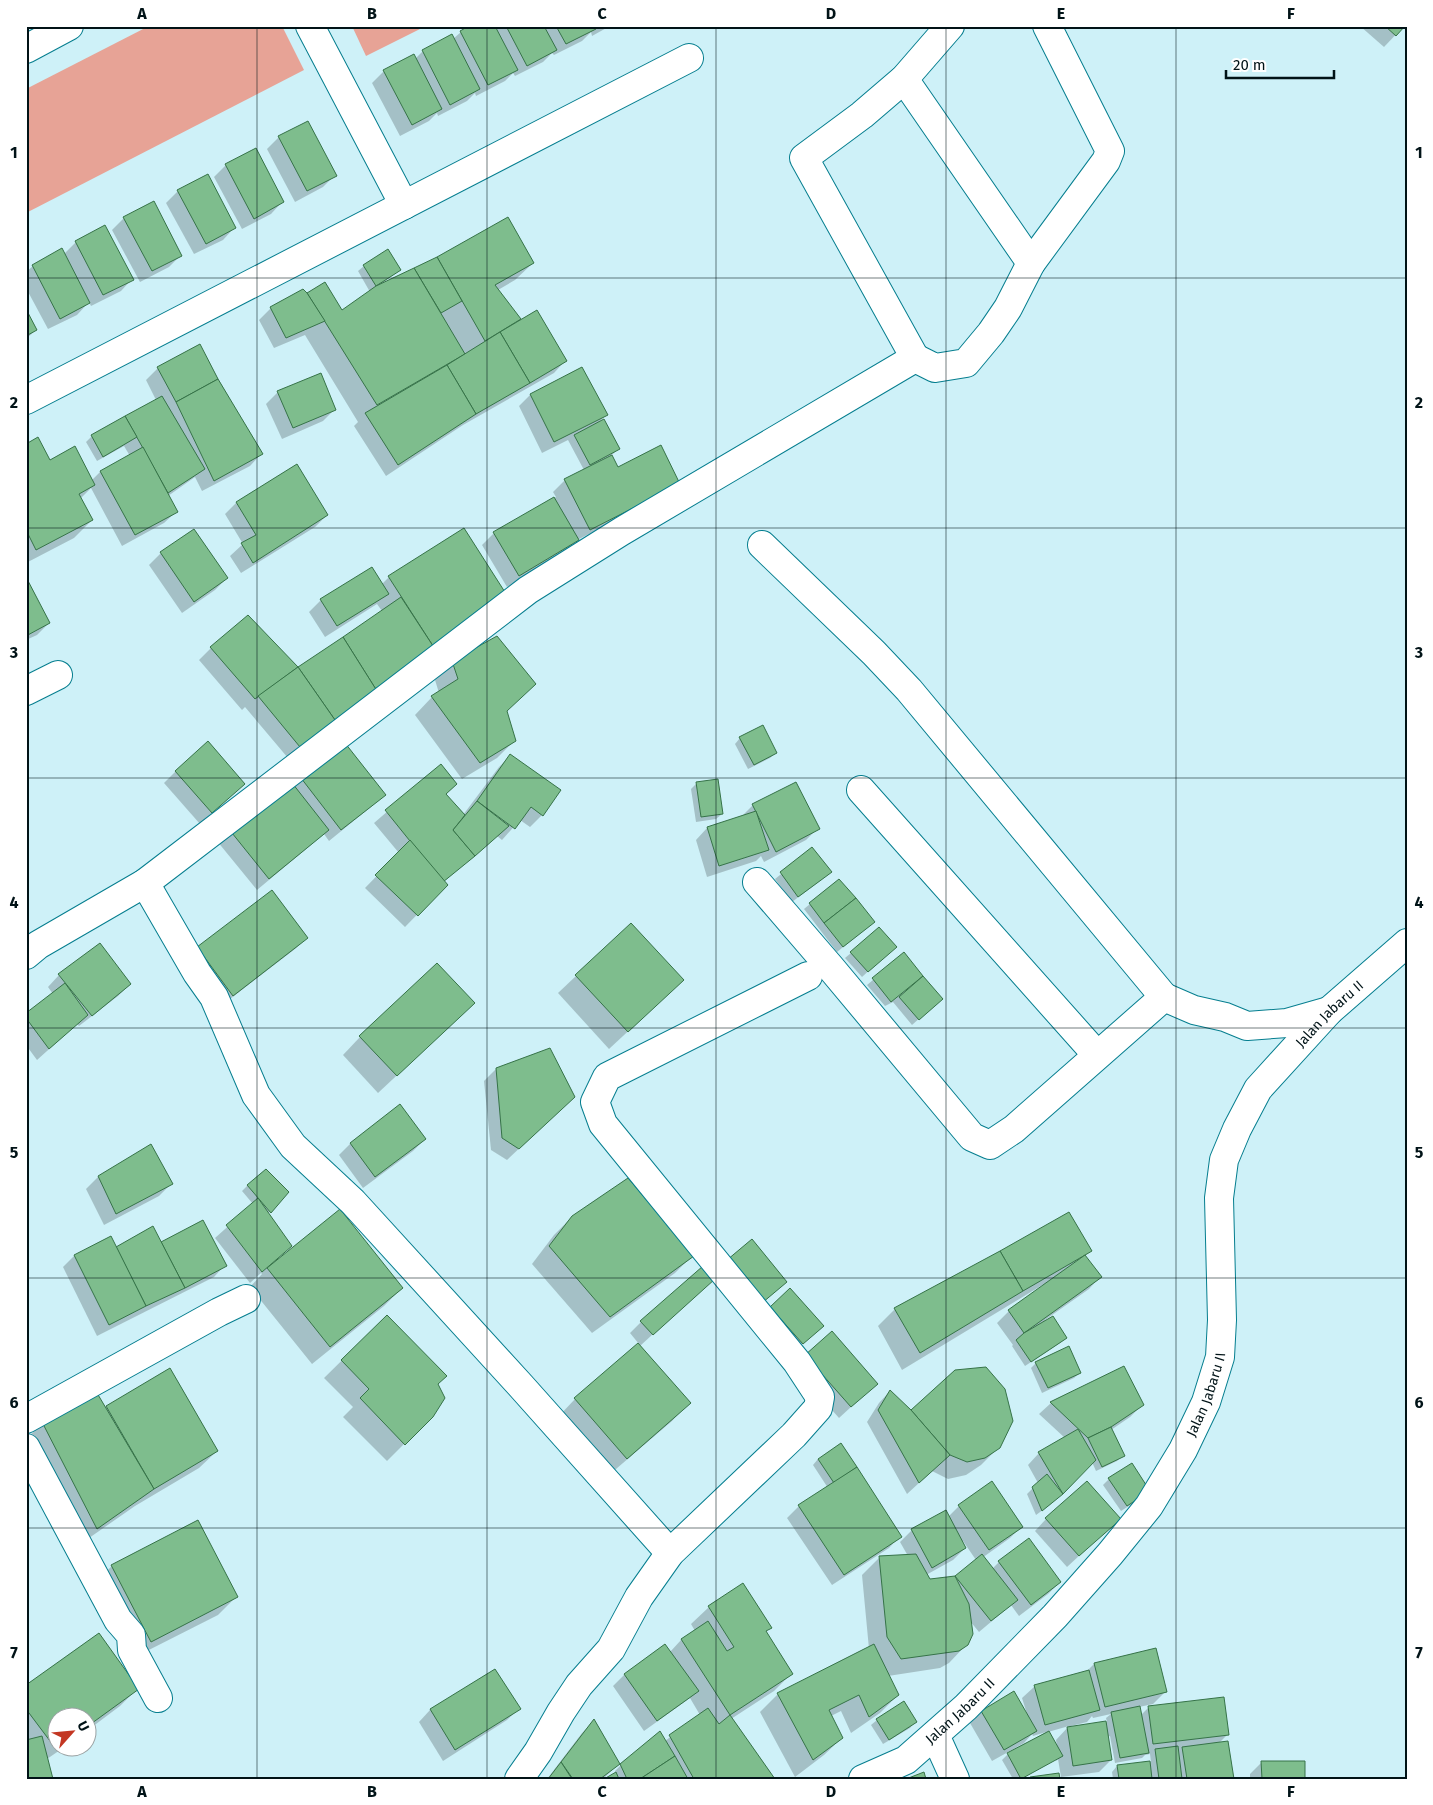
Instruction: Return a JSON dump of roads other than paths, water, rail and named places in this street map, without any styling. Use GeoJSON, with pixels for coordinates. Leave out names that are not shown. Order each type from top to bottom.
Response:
{"type":"FeatureCollection","features":[{"type":"Feature","properties":{"kind":"street"},"geometry":{"type":"LineString","coordinates":[[26,49],[69,26]]}},
{"type":"Feature","properties":{"kind":"street"},"geometry":{"type":"LineString","coordinates":[[310,26],[404,205]]}},
{"type":"Feature","properties":{"kind":"street"},"geometry":{"type":"LineString","coordinates":[[950,26],[904,79],[862,115],[804,158],[915,358],[936,368],[966,362],[991,334],[1008,308],[1030,263],[1106,161],[1110,151],[1047,26]]}},
{"type":"Feature","properties":{"kind":"street"},"geometry":{"type":"LineString","coordinates":[[26,400],[690,58]]}},
{"type":"Feature","properties":{"kind":"street"},"geometry":{"type":"LineString","coordinates":[[904,79],[1030,263]]}},
{"type":"Feature","properties":{"kind":"street"},"geometry":{"type":"LineString","coordinates":[[26,955],[38,945],[145,883],[528,590],[592,549],[915,358]]}},
{"type":"Feature","properties":{"kind":"street"},"geometry":{"type":"LineString","coordinates":[[762,545],[874,653],[909,690],[1164,997],[1194,1010],[1224,1017],[1247,1026],[1287,1023],[1329,1011]]}},
{"type":"Feature","properties":{"kind":"street"},"geometry":{"type":"LineString","coordinates":[[26,691],[58,675]]}},
{"type":"Feature","properties":{"kind":"street"},"geometry":{"type":"LineString","coordinates":[[861,790],[1098,1055]]}},
{"type":"Feature","properties":{"kind":"street"},"geometry":{"type":"LineString","coordinates":[[757,882],[972,1137],[990,1145],[1014,1129],[1164,997]]}},
{"type":"Feature","properties":{"kind":"street"},"geometry":{"type":"LineString","coordinates":[[145,883],[197,973],[214,997],[256,1095],[293,1146],[353,1202],[670,1553]]}},
{"type":"Feature","properties":{"kind":"street","name":"Jalan Jabaru II"},"geometry":{"type":"LineString","coordinates":[[862,1779],[906,1760],[973,1700],[1054,1616],[1110,1554],[1149,1506],[1183,1450],[1206,1402],[1220,1357],[1222,1320],[1218,1198],[1224,1160],[1236,1129],[1258,1089],[1329,1011],[1407,943]]}},
{"type":"Feature","properties":{"kind":"street"},"geometry":{"type":"LineString","coordinates":[[519,1779],[579,1685],[611,1649],[639,1597],[670,1553],[794,1435],[818,1408],[820,1397],[796,1362],[603,1124],[595,1102],[607,1077],[808,976]]}},
{"type":"Feature","properties":{"kind":"street"},"geometry":{"type":"LineString","coordinates":[[26,1419],[219,1312],[246,1299]]}},
{"type":"Feature","properties":{"kind":"street"},"geometry":{"type":"LineString","coordinates":[[26,1448],[118,1620],[131,1635],[132,1650],[158,1698]]}},
{"type":"Feature","properties":{"kind":"street"},"geometry":{"type":"LineString","coordinates":[[935,1735],[955,1779]]}}]}
